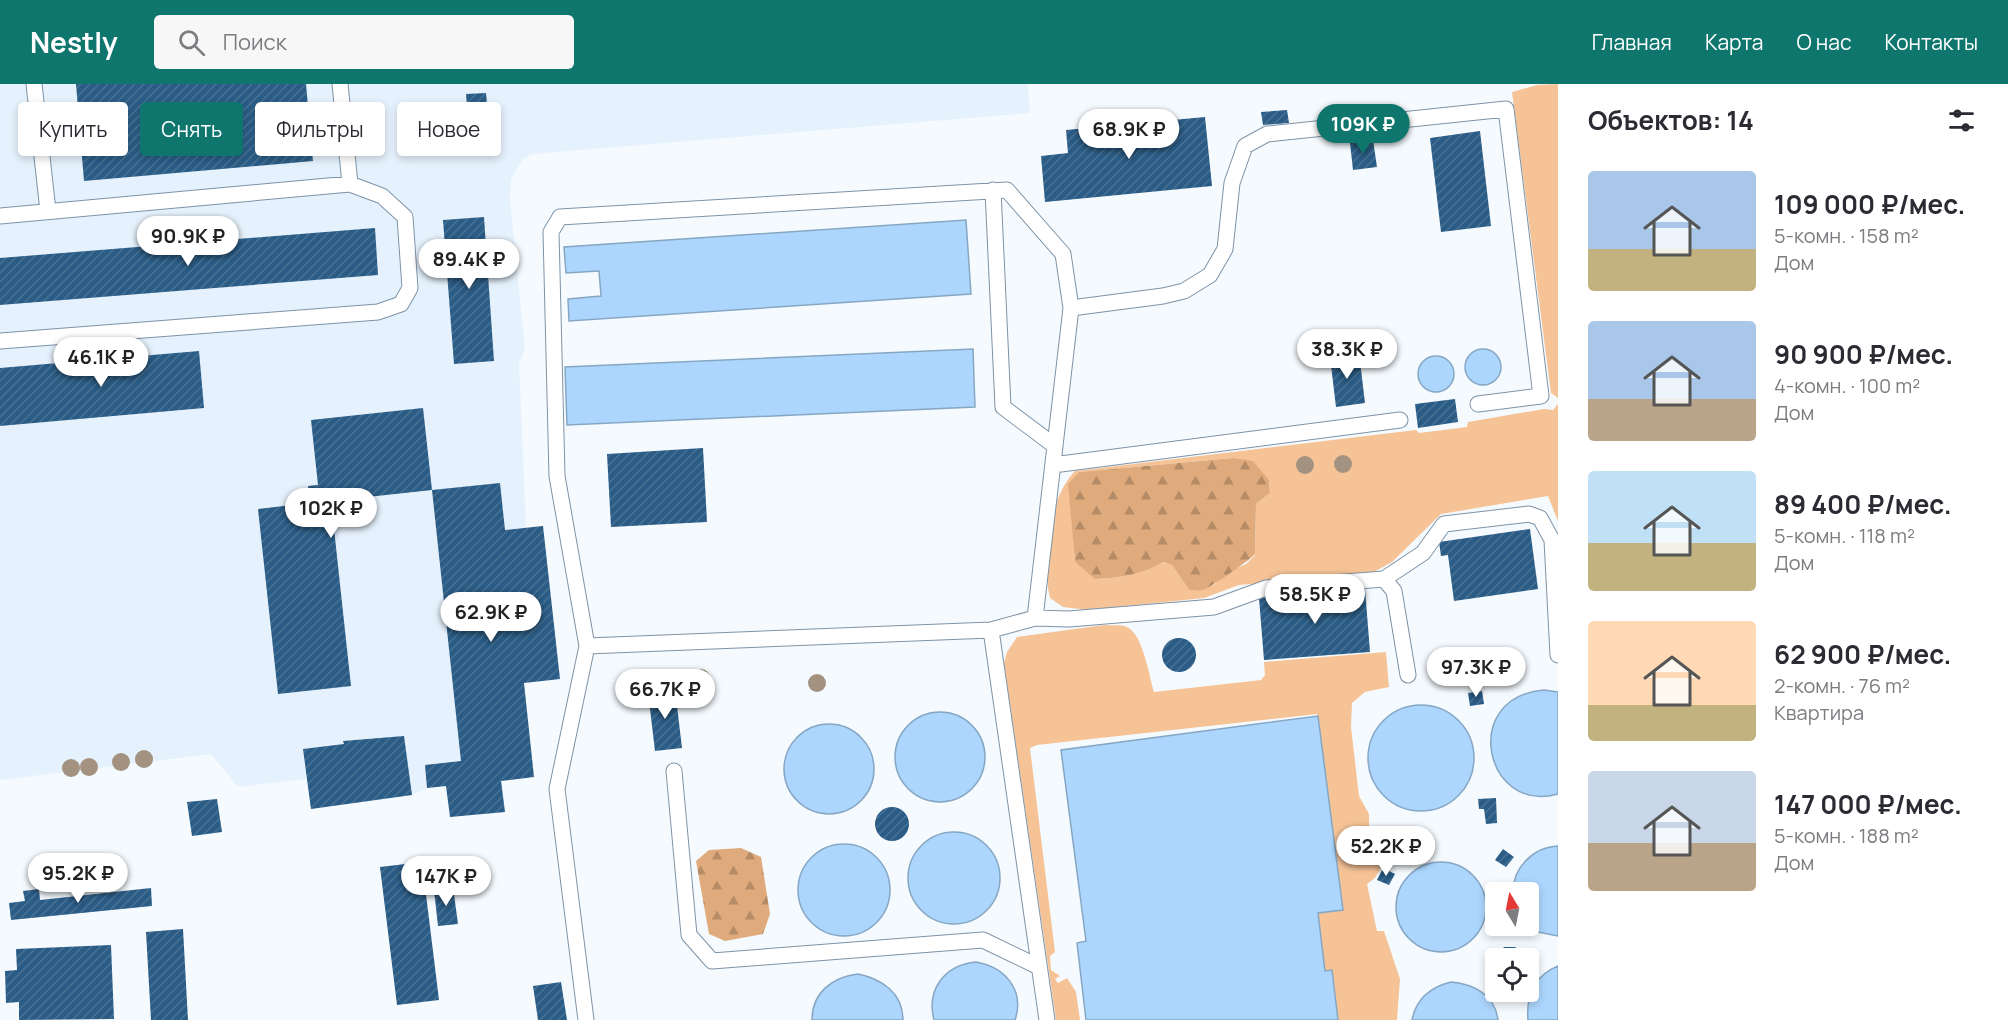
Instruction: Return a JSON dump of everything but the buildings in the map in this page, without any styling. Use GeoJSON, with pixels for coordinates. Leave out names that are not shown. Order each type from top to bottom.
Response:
{"type":"FeatureCollection","features":[{"type":"Feature","properties":{"kind":"lane"},"geometry":{"type":"LineString","coordinates":[[34,84],[48,211]]}},
{"type":"Feature","properties":{"kind":"lane"},"geometry":{"type":"LineString","coordinates":[[340,84],[350,184]]}},
{"type":"Feature","properties":{"kind":"lane"},"geometry":{"type":"LineString","coordinates":[[1071,308],[1163,296],[1184,291],[1210,275],[1225,249],[1232,183],[1245,146],[1267,134],[1506,109],[1541,396],[1478,404]]}},
{"type":"Feature","properties":{"kind":"lane"},"geometry":{"type":"LineString","coordinates":[[0,216],[350,184],[382,196],[405,217],[410,288],[401,304],[378,312],[0,341]]}},
{"type":"Feature","properties":{"kind":"lane"},"geometry":{"type":"LineString","coordinates":[[993,190],[1003,407],[1055,446]]}},
{"type":"Feature","properties":{"kind":"lane"},"geometry":{"type":"LineString","coordinates":[[585,1020],[556,789],[587,646],[557,476],[551,232],[560,217],[1007,190],[1063,254],[1071,308],[1035,618]]}},
{"type":"Feature","properties":{"kind":"lane"},"geometry":{"type":"LineString","coordinates":[[1053,465],[1400,420]]}},
{"type":"Feature","properties":{"kind":"lane"},"geometry":{"type":"LineString","coordinates":[[587,646],[992,630],[1035,618],[1070,619],[1214,607],[1266,588],[1384,579],[1423,553],[1444,524],[1529,513],[1540,518],[1552,540],[1558,655]]}},
{"type":"Feature","properties":{"kind":"lane"},"geometry":{"type":"LineString","coordinates":[[1384,579],[1394,591],[1408,675]]}},
{"type":"Feature","properties":{"kind":"lane"},"geometry":{"type":"LineString","coordinates":[[992,630],[1047,1020]]}},
{"type":"Feature","properties":{"kind":"lane"},"geometry":{"type":"LineString","coordinates":[[674,771],[689,935],[712,961],[983,940],[1039,967]]}},
{"type":"Feature","properties":{"kind":"shaded area"},"geometry":{"type":"Polygon","coordinates":[[[0,84],[1028,84],[1030,113],[531,154],[522,160],[511,179],[510,201],[525,349],[519,364],[526,527],[543,526],[560,679],[524,683],[502,781],[505,812],[450,817],[446,786],[427,788],[412,795],[311,809],[306,779],[238,787],[211,754],[0,780],[0,84]]]}},
{"type":"Feature","properties":{"kind":"shaded area"},"geometry":{"type":"Polygon","coordinates":[[[1558,84],[1558,398],[1551,393],[1512,92],[1537,85],[1558,84]]]}},
{"type":"Feature","properties":{"kind":"shaded area"},"geometry":{"type":"Polygon","coordinates":[[[1558,404],[1558,521],[1548,496],[1441,514],[1392,562],[1370,574],[1239,585],[1204,598],[1088,610],[1063,607],[1050,598],[1046,566],[1049,531],[1058,497],[1075,471],[1416,430],[1419,433],[1467,427],[1468,422],[1544,409],[1553,410],[1558,404]],[[1233,458],[1079,472],[1069,484],[1075,562],[1096,579],[1130,575],[1162,562],[1172,565],[1189,590],[1214,585],[1228,572],[1246,564],[1255,555],[1256,504],[1270,493],[1269,480],[1233,458]]]}},
{"type":"Feature","properties":{"kind":"shaded area"},"geometry":{"type":"Polygon","coordinates":[[[1104,625],[1125,626],[1133,631],[1141,646],[1154,692],[1261,680],[1265,675],[1264,662],[1386,652],[1389,687],[1365,692],[1352,703],[1351,727],[1359,796],[1369,814],[1369,829],[1384,862],[1375,878],[1367,884],[1377,931],[1384,931],[1400,979],[1397,1020],[1338,1020],[1332,971],[1325,971],[1318,913],[1343,910],[1317,714],[1037,745],[1030,748],[1055,952],[1050,956],[1051,970],[1060,976],[1055,979],[1058,983],[1067,978],[1076,992],[1080,1020],[1056,1020],[1004,663],[1007,652],[1017,637],[1104,625]]]}},
{"type":"Feature","properties":{"kind":"green space"},"geometry":{"type":"Polygon","coordinates":[[[1233,458],[1253,461],[1269,480],[1270,493],[1256,504],[1255,554],[1221,579],[1203,590],[1189,590],[1172,565],[1163,562],[1130,575],[1095,579],[1075,562],[1068,484],[1079,472],[1233,458]]]}},
{"type":"Feature","properties":{"kind":"green space"},"geometry":{"type":"Polygon","coordinates":[[[741,848],[761,857],[770,914],[763,934],[725,941],[709,934],[696,861],[709,850],[741,848]]]}},
{"type":"Feature","properties":{"kind":"water"},"geometry":{"type":"Polygon","coordinates":[[[966,220],[971,294],[569,321],[568,299],[601,296],[599,271],[566,273],[564,247],[966,220]]]}},
{"type":"Feature","properties":{"kind":"water"},"geometry":{"type":"Polygon","coordinates":[[[973,349],[975,407],[567,425],[565,367],[973,349]]]}},
{"type":"Feature","properties":{"kind":"water"},"geometry":{"type":"Polygon","coordinates":[[[1483,349],[1496,354],[1501,367],[1496,380],[1483,385],[1470,380],[1465,367],[1470,354],[1483,349]]]}},
{"type":"Feature","properties":{"kind":"water"},"geometry":{"type":"Polygon","coordinates":[[[1436,356],[1449,361],[1454,374],[1449,387],[1436,392],[1423,387],[1418,374],[1423,361],[1436,356]]]}},
{"type":"Feature","properties":{"kind":"water"},"geometry":{"type":"Polygon","coordinates":[[[1544,690],[1558,692],[1558,794],[1533,796],[1513,788],[1499,772],[1492,752],[1492,732],[1500,712],[1517,697],[1544,690]]]}},
{"type":"Feature","properties":{"kind":"water"},"geometry":{"type":"Polygon","coordinates":[[[1421,705],[1441,709],[1459,720],[1470,738],[1474,758],[1470,778],[1459,796],[1441,807],[1421,811],[1401,807],[1383,796],[1372,778],[1368,758],[1372,738],[1383,720],[1401,709],[1421,705]]]}},
{"type":"Feature","properties":{"kind":"water"},"geometry":{"type":"Polygon","coordinates":[[[940,712],[957,715],[972,725],[982,740],[985,757],[982,774],[972,789],[957,799],[940,802],[923,799],[908,789],[898,774],[895,757],[898,740],[908,725],[923,715],[940,712]]]}},
{"type":"Feature","properties":{"kind":"water"},"geometry":{"type":"Polygon","coordinates":[[[1318,716],[1343,910],[1318,913],[1325,971],[1332,970],[1338,1020],[1086,1020],[1077,943],[1086,941],[1061,750],[1318,716]]]}},
{"type":"Feature","properties":{"kind":"water"},"geometry":{"type":"Polygon","coordinates":[[[829,724],[846,727],[861,737],[871,752],[874,769],[871,786],[861,801],[846,811],[829,814],[812,811],[797,801],[787,786],[784,769],[787,752],[797,737],[812,727],[829,724]]]}},
{"type":"Feature","properties":{"kind":"water"},"geometry":{"type":"Polygon","coordinates":[[[954,832],[972,836],[986,846],[996,860],[1000,878],[996,896],[986,910],[972,920],[954,924],[936,920],[922,910],[912,896],[908,878],[912,860],[922,846],[936,836],[954,832]]]}},
{"type":"Feature","properties":{"kind":"water"},"geometry":{"type":"Polygon","coordinates":[[[844,844],[862,847],[877,857],[887,872],[890,890],[887,908],[877,923],[862,933],[844,936],[826,933],[811,923],[801,908],[798,890],[801,872],[811,857],[826,847],[844,844]]]}},
{"type":"Feature","properties":{"kind":"water"},"geometry":{"type":"Polygon","coordinates":[[[1558,846],[1558,936],[1539,932],[1539,882],[1514,882],[1526,860],[1540,850],[1558,846]]]}},
{"type":"Feature","properties":{"kind":"water"},"geometry":{"type":"Polygon","coordinates":[[[1432,862],[1450,862],[1466,869],[1479,882],[1483,890],[1485,919],[1479,932],[1466,945],[1450,952],[1432,952],[1416,945],[1403,932],[1396,916],[1396,898],[1403,882],[1416,869],[1432,862]]]}},
{"type":"Feature","properties":{"kind":"water"},"geometry":{"type":"Polygon","coordinates":[[[976,962],[996,969],[1010,982],[1017,999],[1015,1020],[934,1020],[933,998],[940,980],[955,968],[976,962]]]}},
{"type":"Feature","properties":{"kind":"water"},"geometry":{"type":"Polygon","coordinates":[[[1558,966],[1558,1020],[1528,1020],[1528,1002],[1539,1002],[1539,979],[1558,966]]]}},
{"type":"Feature","properties":{"kind":"water"},"geometry":{"type":"Polygon","coordinates":[[[858,974],[867,976],[890,989],[899,1002],[903,1020],[812,1020],[816,1001],[832,982],[858,974]]]}},
{"type":"Feature","properties":{"kind":"water"},"geometry":{"type":"Polygon","coordinates":[[[1451,982],[1475,988],[1485,995],[1485,1002],[1493,1004],[1498,1020],[1412,1020],[1421,1000],[1437,987],[1451,982]]]}}]}
